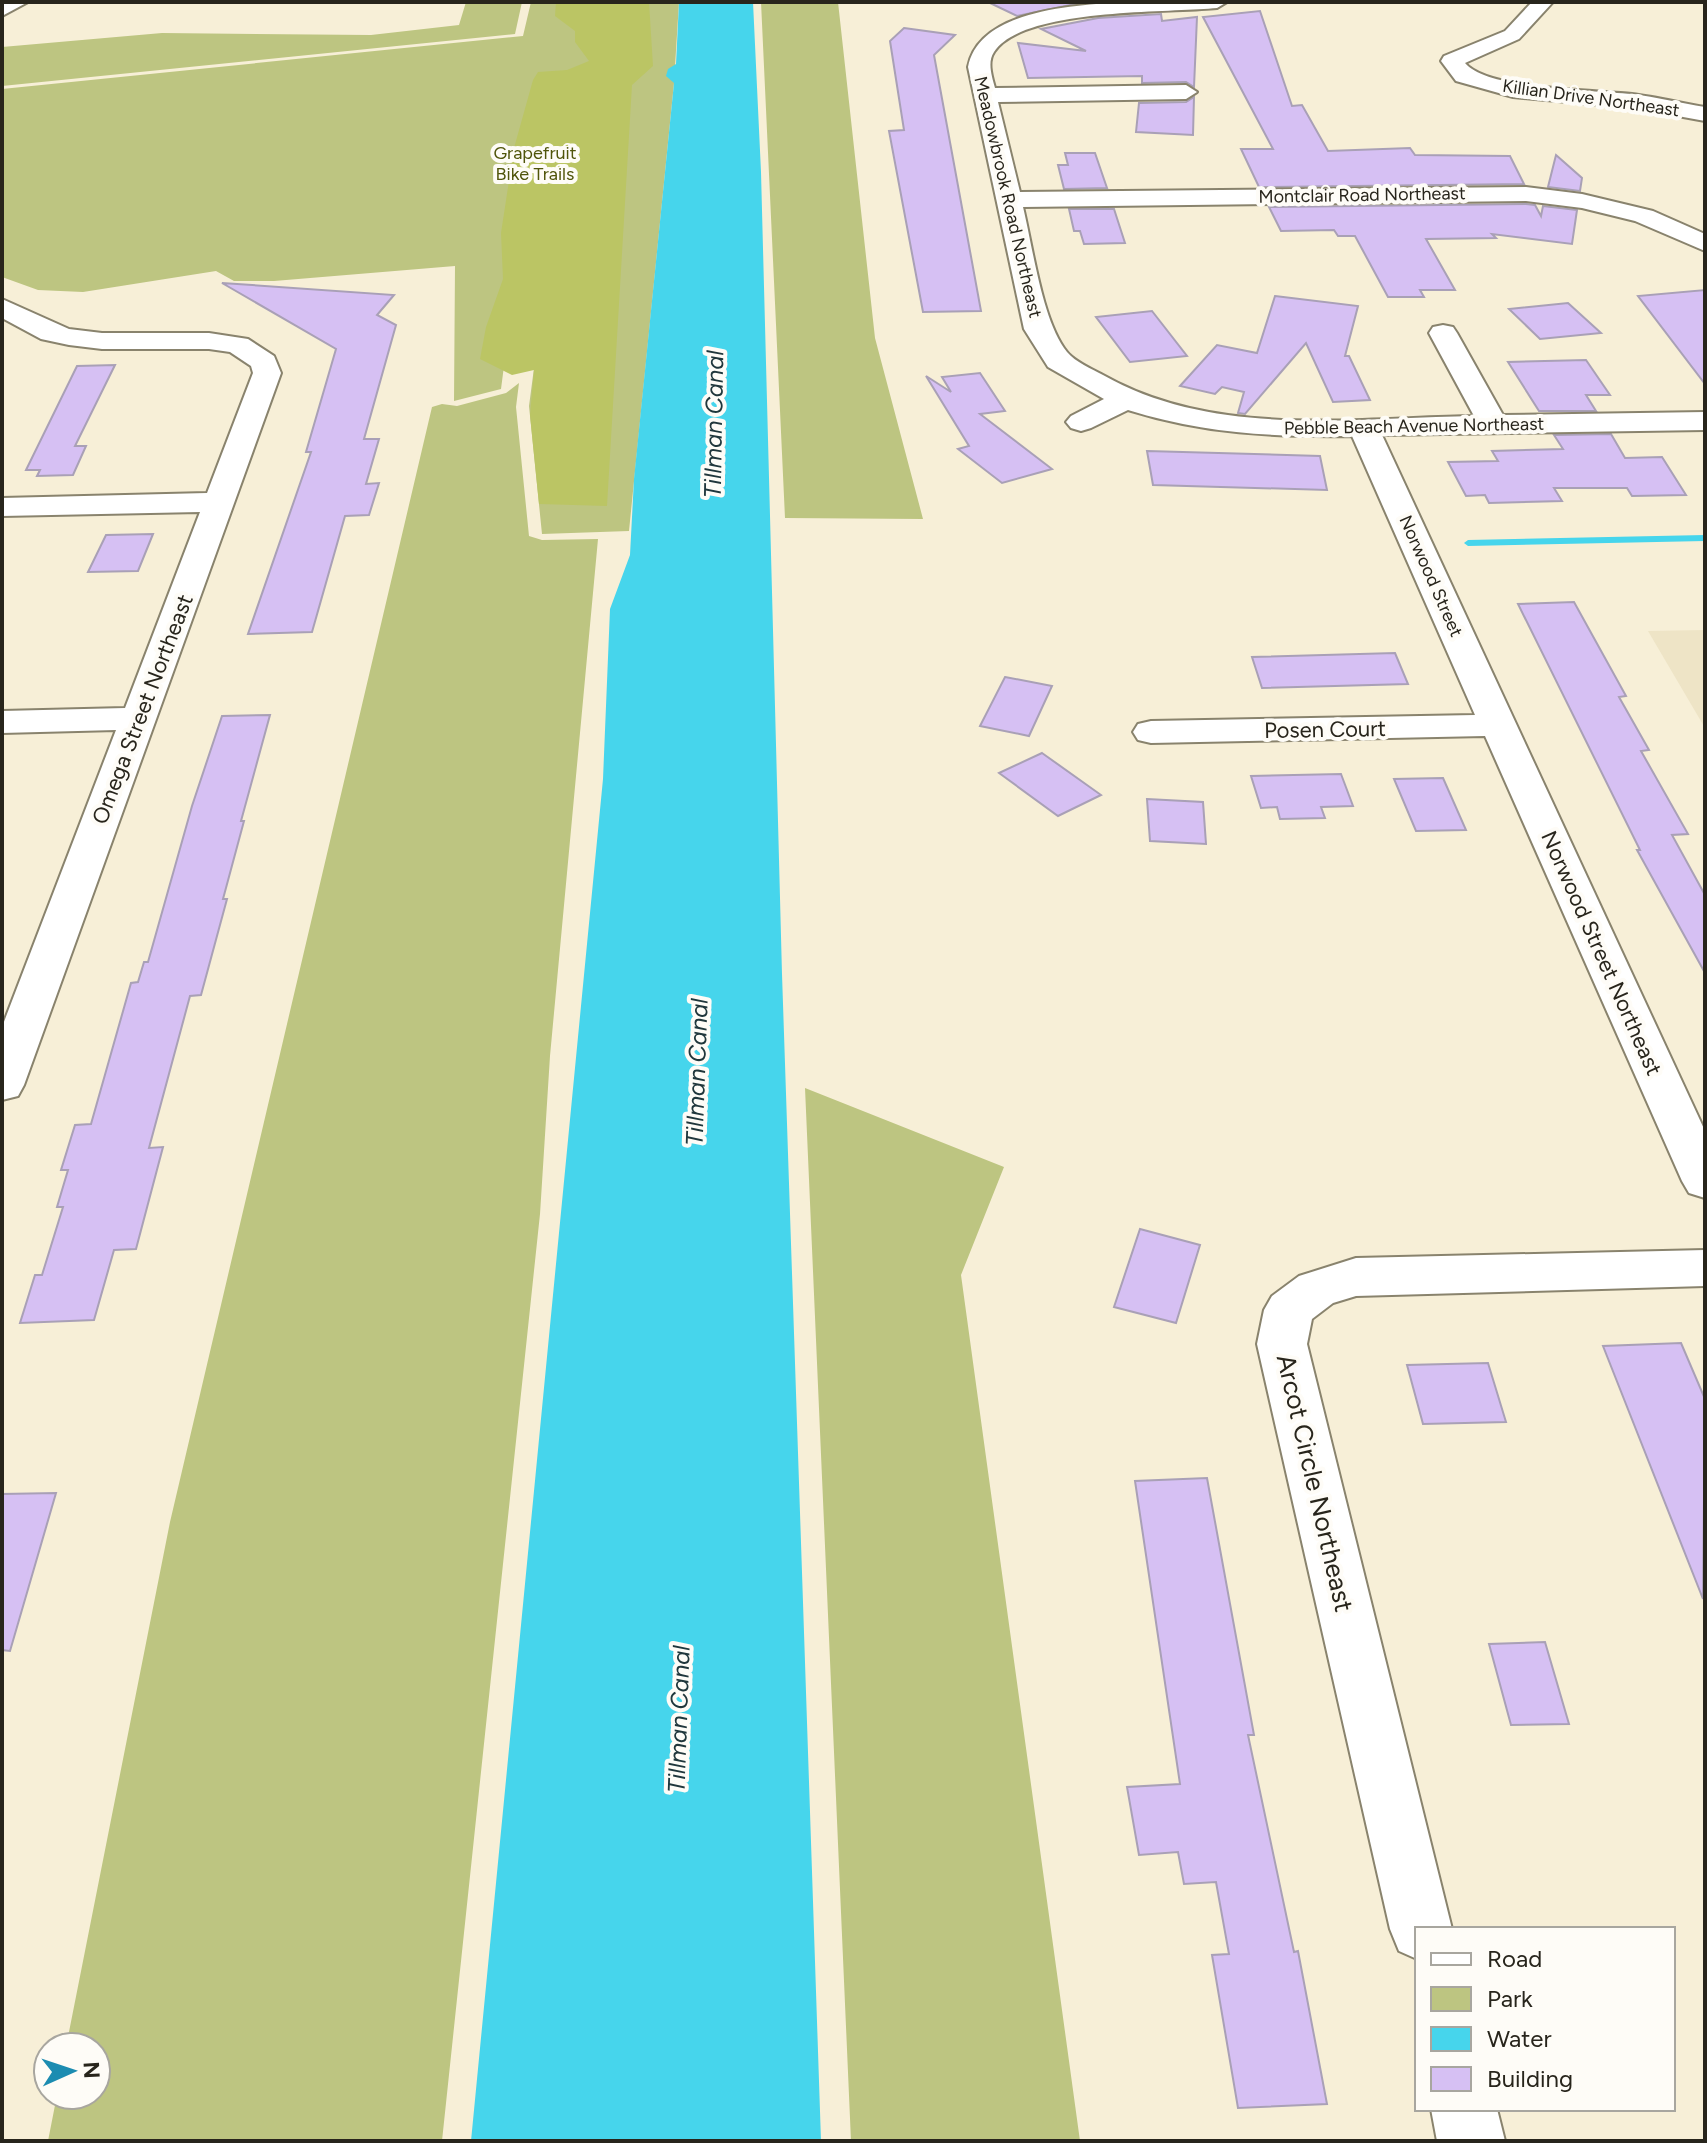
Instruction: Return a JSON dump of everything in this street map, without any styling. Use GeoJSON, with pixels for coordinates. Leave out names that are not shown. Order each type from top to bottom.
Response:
{"type":"FeatureCollection","features":[{"type":"Feature","properties":{"kind":"street"},"geometry":{"type":"LineString","coordinates":[[2,10],[18,2]]}},
{"type":"Feature","properties":{"kind":"street","name":"Meadowbrook Road Northeast"},"geometry":{"type":"LineString","coordinates":[[1126,400],[1058,361],[1038,329],[979,67],[983,50],[997,37],[1019,26],[1087,9],[1217,2]]}},
{"type":"Feature","properties":{"kind":"street","name":"Killian Drive Northeast"},"geometry":{"type":"LineString","coordinates":[[1543,2],[1512,35],[1452,61],[1464,76],[1513,90],[1634,101],[1705,114]]}},
{"type":"Feature","properties":{"kind":"street"},"geometry":{"type":"LineString","coordinates":[[985,95],[1186,92]]}},
{"type":"Feature","properties":{"kind":"street","name":"Montclair Road Northeast"},"geometry":{"type":"LineString","coordinates":[[1010,200],[1526,194],[1582,201],[1644,216],[1705,243]]}},
{"type":"Feature","properties":{"kind":"street","name":"Omega Street Northeast"},"geometry":{"type":"LineString","coordinates":[[2,307],[51,333],[69,337],[102,341],[209,341],[238,345],[264,362],[267,373],[2,1085]]}},
{"type":"Feature","properties":{"kind":"street"},"geometry":{"type":"LineString","coordinates":[[1443,333],[1494,425]]}},
{"type":"Feature","properties":{"kind":"street"},"geometry":{"type":"LineString","coordinates":[[1081,422],[1126,400]]}},
{"type":"Feature","properties":{"kind":"street","name":"Pebble Beach Avenue Northeast"},"geometry":{"type":"LineString","coordinates":[[1126,400],[1178,416],[1231,425],[1363,427],[1705,421]]}},
{"type":"Feature","properties":{"kind":"street","name":"Norwood Street"},"geometry":{"type":"LineString","coordinates":[[1363,427],[1499,725]]}},
{"type":"Feature","properties":{"kind":"street"},"geometry":{"type":"LineString","coordinates":[[2,507],[219,502]]}},
{"type":"Feature","properties":{"kind":"street"},"geometry":{"type":"LineString","coordinates":[[2,722],[138,718]]}},
{"type":"Feature","properties":{"kind":"street","name":"Posen Court"},"geometry":{"type":"LineString","coordinates":[[1151,732],[1499,725]]}},
{"type":"Feature","properties":{"kind":"street","name":"Norwood Street Northeast"},"geometry":{"type":"LineString","coordinates":[[1499,725],[1705,1181]]}},
{"type":"Feature","properties":{"kind":"street","name":"Arcot Circle Northeast"},"geometry":{"type":"LineString","coordinates":[[1421,1927],[1282,1344],[1289,1310],[1316,1289],[1356,1277],[1705,1268]]}},
{"type":"Feature","properties":{"kind":"street"},"geometry":{"type":"LineString","coordinates":[[1464,2111],[1471,2141]]}},
{"type":"Feature","properties":{"kind":"shaded area"},"geometry":{"type":"Polygon","coordinates":[[[1705,630],[1705,728],[1648,631],[1705,630]]]}},
{"type":"Feature","properties":{"kind":"green space"},"geometry":{"type":"Polygon","coordinates":[[[466,2],[522,2],[515,34],[2,86],[2,47],[162,33],[371,35],[459,25],[466,2]]]}},
{"type":"Feature","properties":{"kind":"green space","name":"Grapefruit Bike Trails"},"geometry":{"type":"Polygon","coordinates":[[[531,2],[679,2],[674,83],[629,531],[542,534],[529,406],[536,353],[504,366],[501,389],[454,401],[455,266],[274,281],[234,281],[216,271],[83,292],[38,290],[2,277],[2,89],[523,36],[531,2]]]}},
{"type":"Feature","properties":{"kind":"green space"},"geometry":{"type":"Polygon","coordinates":[[[556,2],[649,2],[653,66],[632,85],[607,506],[539,504],[530,415],[534,370],[512,375],[480,359],[486,327],[503,279],[501,233],[514,148],[533,80],[538,72],[567,70],[589,61],[575,42],[575,31],[555,16],[556,2]]]}},
{"type":"Feature","properties":{"kind":"green space"},"geometry":{"type":"Polygon","coordinates":[[[761,2],[838,2],[875,338],[923,519],[785,518],[761,2]]]}},
{"type":"Feature","properties":{"kind":"green space"},"geometry":{"type":"Polygon","coordinates":[[[519,383],[516,407],[529,536],[542,540],[598,539],[550,1056],[540,1214],[442,2141],[48,2141],[54,2111],[112,2111],[112,2031],[69,2031],[170,1522],[432,407],[442,404],[457,406],[506,393],[519,383]]]}},
{"type":"Feature","properties":{"kind":"green space"},"geometry":{"type":"Polygon","coordinates":[[[805,1088],[1004,1167],[961,1275],[1080,2141],[851,2141],[805,1088]]]}},
{"type":"Feature","properties":{"kind":"water","name":"Tillman Canal"},"geometry":{"type":"Polygon","coordinates":[[[679,2],[753,2],[761,172],[782,974],[821,2141],[471,2141],[603,779],[610,609],[630,555],[634,479],[674,83],[666,76],[668,69],[676,64],[679,2]]]}},
{"type":"Feature","properties":{"kind":"building"},"geometry":{"type":"Polygon","coordinates":[[[988,2],[1085,2],[1017,16],[988,2]]]}},
{"type":"Feature","properties":{"kind":"building"},"geometry":{"type":"Polygon","coordinates":[[[1260,11],[1292,106],[1302,105],[1328,151],[1410,148],[1415,155],[1510,156],[1524,184],[1259,187],[1241,149],[1273,149],[1203,17],[1260,11]]]}},
{"type":"Feature","properties":{"kind":"building"},"geometry":{"type":"Polygon","coordinates":[[[1161,14],[1162,21],[1197,17],[1194,87],[1186,82],[1142,83],[1142,76],[1028,78],[1018,43],[1086,51],[1041,29],[1098,18],[1161,14]]]}},
{"type":"Feature","properties":{"kind":"building"},"geometry":{"type":"Polygon","coordinates":[[[904,28],[955,35],[934,55],[981,311],[923,312],[889,131],[904,130],[890,41],[904,28]]]}},
{"type":"Feature","properties":{"kind":"building"},"geometry":{"type":"Polygon","coordinates":[[[1194,97],[1193,135],[1136,132],[1139,103],[1186,102],[1194,97]]]}},
{"type":"Feature","properties":{"kind":"building"},"geometry":{"type":"Polygon","coordinates":[[[1065,153],[1095,153],[1107,188],[1064,189],[1058,165],[1068,165],[1065,153]]]}},
{"type":"Feature","properties":{"kind":"building"},"geometry":{"type":"Polygon","coordinates":[[[1556,155],[1582,178],[1580,191],[1548,187],[1556,155]]]}},
{"type":"Feature","properties":{"kind":"building"},"geometry":{"type":"Polygon","coordinates":[[[1535,205],[1541,216],[1543,206],[1577,210],[1572,244],[1492,234],[1496,238],[1426,239],[1455,290],[1420,290],[1424,297],[1388,297],[1355,236],[1338,236],[1334,230],[1281,231],[1269,207],[1535,205]]]}},
{"type":"Feature","properties":{"kind":"building"},"geometry":{"type":"Polygon","coordinates":[[[1069,209],[1114,209],[1125,243],[1084,244],[1080,231],[1074,231],[1069,209]]]}},
{"type":"Feature","properties":{"kind":"building"},"geometry":{"type":"Polygon","coordinates":[[[222,283],[394,295],[377,315],[396,325],[364,439],[379,439],[366,484],[379,483],[369,515],[345,516],[312,632],[248,634],[311,452],[306,452],[336,349],[222,283]]]}},
{"type":"Feature","properties":{"kind":"building"},"geometry":{"type":"Polygon","coordinates":[[[1705,290],[1705,384],[1638,296],[1705,290]]]}},
{"type":"Feature","properties":{"kind":"building"},"geometry":{"type":"Polygon","coordinates":[[[1275,296],[1358,306],[1345,356],[1349,356],[1370,400],[1333,402],[1306,343],[1245,414],[1238,413],[1244,392],[1222,387],[1215,394],[1180,386],[1217,345],[1257,353],[1275,296]]]}},
{"type":"Feature","properties":{"kind":"building"},"geometry":{"type":"Polygon","coordinates":[[[1568,303],[1601,333],[1540,339],[1509,309],[1568,303]]]}},
{"type":"Feature","properties":{"kind":"building"},"geometry":{"type":"Polygon","coordinates":[[[1152,311],[1187,356],[1130,362],[1096,317],[1152,311]]]}},
{"type":"Feature","properties":{"kind":"building"},"geometry":{"type":"Polygon","coordinates":[[[1586,360],[1610,395],[1586,395],[1596,411],[1539,411],[1508,362],[1586,360]]]}},
{"type":"Feature","properties":{"kind":"building"},"geometry":{"type":"Polygon","coordinates":[[[115,365],[75,446],[86,446],[73,475],[37,476],[40,470],[26,470],[77,366],[115,365]]]}},
{"type":"Feature","properties":{"kind":"building"},"geometry":{"type":"Polygon","coordinates":[[[980,373],[1005,411],[980,414],[1052,469],[1002,483],[958,449],[969,446],[926,376],[951,392],[942,377],[980,373]]]}},
{"type":"Feature","properties":{"kind":"building"},"geometry":{"type":"Polygon","coordinates":[[[1611,434],[1625,458],[1662,457],[1686,495],[1632,496],[1627,488],[1554,488],[1562,501],[1489,503],[1485,495],[1466,496],[1448,462],[1498,461],[1492,451],[1563,449],[1554,435],[1611,434]]]}},
{"type":"Feature","properties":{"kind":"building"},"geometry":{"type":"Polygon","coordinates":[[[1147,451],[1320,456],[1327,490],[1153,485],[1147,451]]]}},
{"type":"Feature","properties":{"kind":"building"},"geometry":{"type":"Polygon","coordinates":[[[153,534],[138,571],[88,572],[106,535],[153,534]]]}},
{"type":"Feature","properties":{"kind":"building"},"geometry":{"type":"Polygon","coordinates":[[[1574,602],[1626,696],[1619,697],[1649,750],[1641,751],[1688,834],[1672,835],[1705,895],[1705,973],[1637,850],[1640,850],[1518,604],[1574,602]]]}},
{"type":"Feature","properties":{"kind":"building"},"geometry":{"type":"Polygon","coordinates":[[[1395,653],[1408,684],[1262,688],[1252,657],[1395,653]]]}},
{"type":"Feature","properties":{"kind":"building"},"geometry":{"type":"Polygon","coordinates":[[[1005,677],[1052,686],[1029,736],[980,726],[1005,677]]]}},
{"type":"Feature","properties":{"kind":"building"},"geometry":{"type":"Polygon","coordinates":[[[270,715],[241,821],[244,821],[223,899],[227,899],[201,995],[190,996],[149,1148],[163,1147],[136,1249],[114,1250],[94,1320],[20,1323],[35,1275],[42,1275],[63,1207],[57,1207],[68,1170],[61,1170],[75,1125],[91,1124],[131,983],[138,982],[144,962],[148,962],[192,806],[222,716],[270,715]]]}},
{"type":"Feature","properties":{"kind":"building"},"geometry":{"type":"Polygon","coordinates":[[[1042,753],[1101,795],[1058,816],[999,773],[1042,753]]]}},
{"type":"Feature","properties":{"kind":"building"},"geometry":{"type":"Polygon","coordinates":[[[1341,774],[1353,806],[1321,807],[1325,818],[1280,819],[1277,807],[1261,808],[1251,776],[1341,774]]]}},
{"type":"Feature","properties":{"kind":"building"},"geometry":{"type":"Polygon","coordinates":[[[1443,778],[1466,830],[1416,831],[1394,779],[1443,778]]]}},
{"type":"Feature","properties":{"kind":"building"},"geometry":{"type":"Polygon","coordinates":[[[1147,799],[1203,802],[1206,844],[1150,841],[1147,799]]]}},
{"type":"Feature","properties":{"kind":"building"},"geometry":{"type":"Polygon","coordinates":[[[1140,1229],[1200,1245],[1176,1323],[1114,1307],[1140,1229]]]}},
{"type":"Feature","properties":{"kind":"building"},"geometry":{"type":"Polygon","coordinates":[[[1681,1343],[1705,1399],[1703,1599],[1603,1346],[1681,1343]]]}},
{"type":"Feature","properties":{"kind":"building"},"geometry":{"type":"Polygon","coordinates":[[[1488,1363],[1506,1422],[1423,1424],[1407,1365],[1488,1363]]]}},
{"type":"Feature","properties":{"kind":"building"},"geometry":{"type":"Polygon","coordinates":[[[1207,1478],[1254,1735],[1248,1735],[1294,1952],[1298,1951],[1327,2104],[1238,2108],[1212,1955],[1229,1954],[1216,1882],[1184,1884],[1178,1852],[1139,1855],[1127,1787],[1180,1784],[1135,1481],[1207,1478]]]}},
{"type":"Feature","properties":{"kind":"building"},"geometry":{"type":"Polygon","coordinates":[[[56,1493],[10,1651],[2,1650],[2,1494],[56,1493]]]}},
{"type":"Feature","properties":{"kind":"building"},"geometry":{"type":"Polygon","coordinates":[[[1545,1642],[1569,1724],[1511,1725],[1489,1644],[1545,1642]]]}},
{"type":"Feature","properties":{"kind":"waterway"},"geometry":{"type":"LineString","coordinates":[[1468,543],[1705,538]]}}]}
